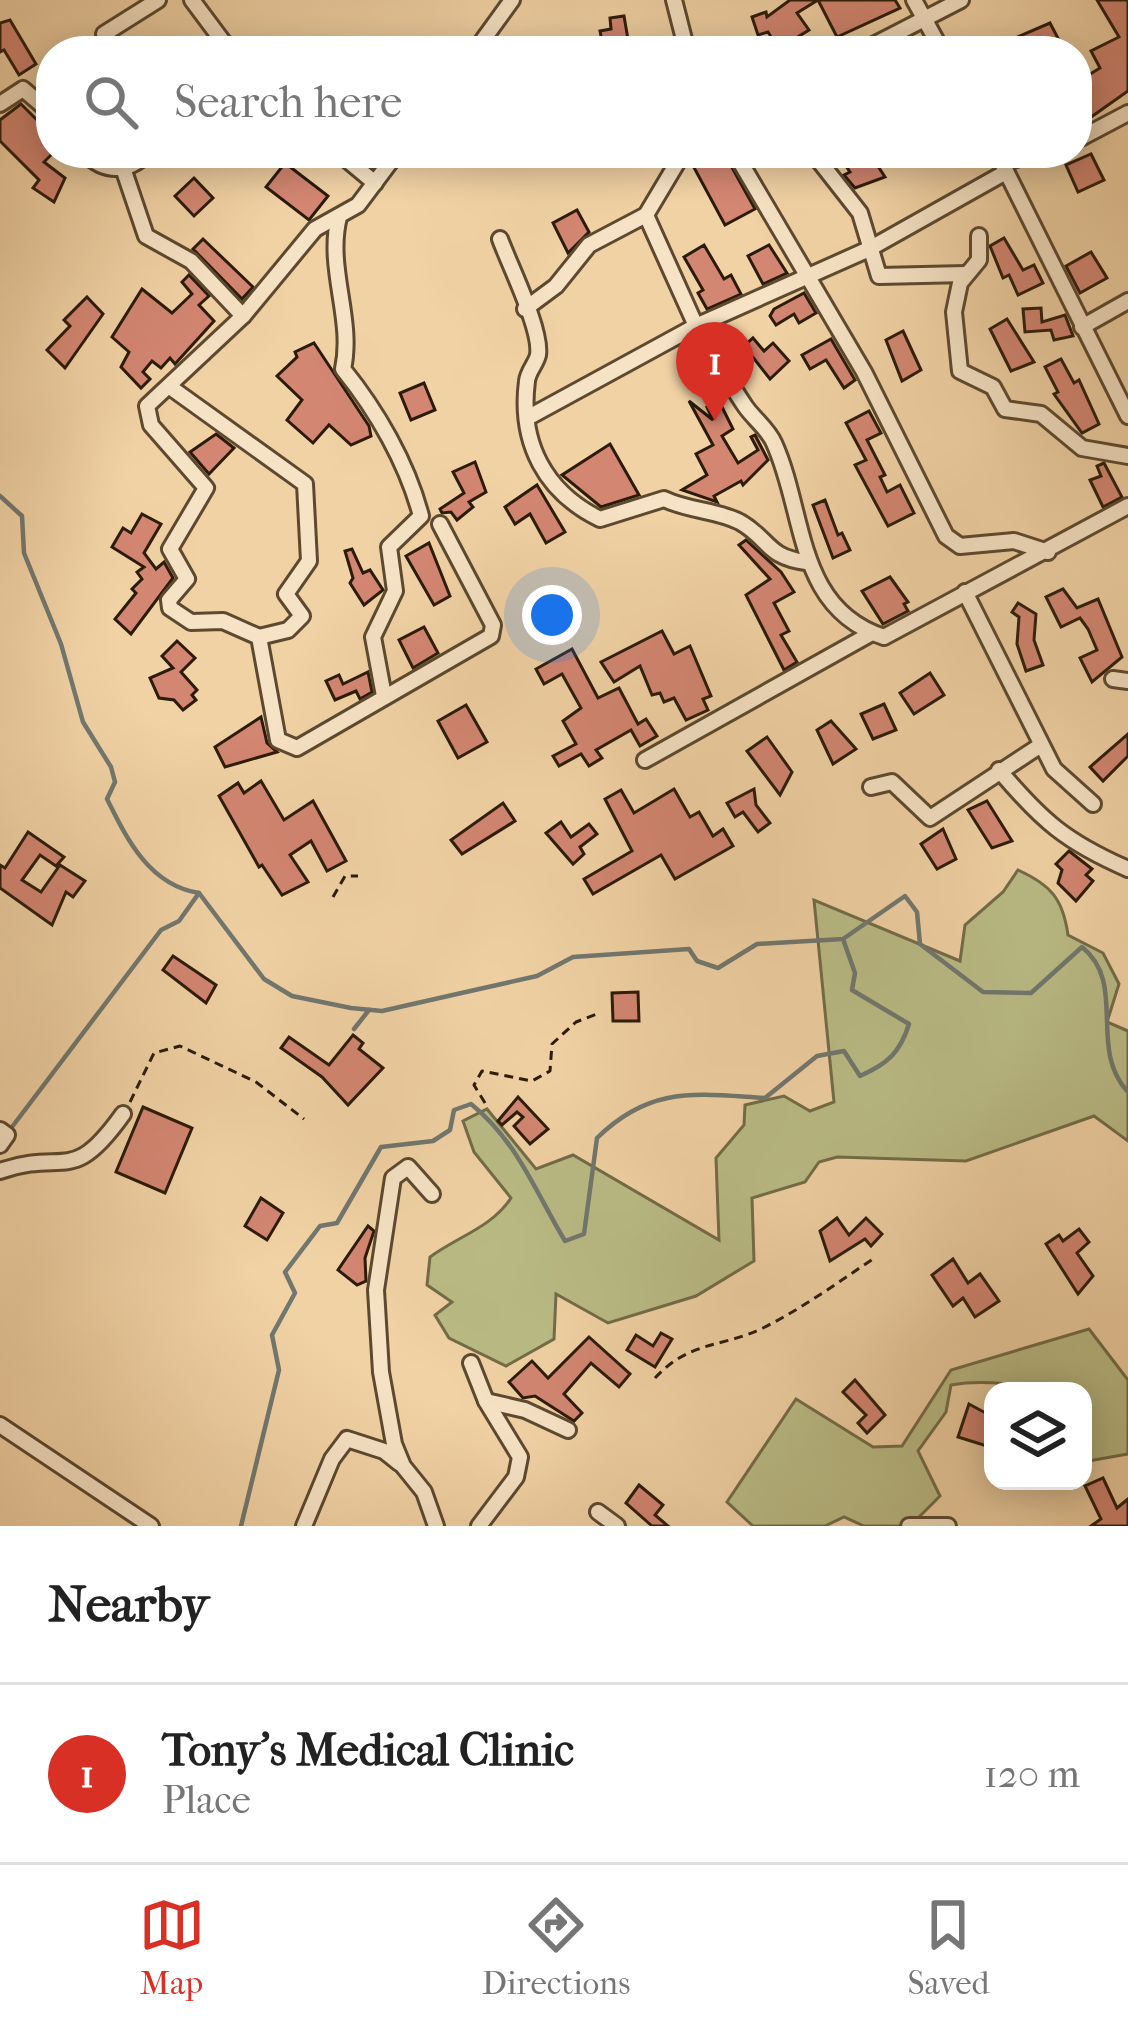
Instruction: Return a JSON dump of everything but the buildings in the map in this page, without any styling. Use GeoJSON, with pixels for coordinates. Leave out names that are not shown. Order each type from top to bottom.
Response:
{"type":"FeatureCollection","features":[{"type":"Feature","properties":{"kind":"street"},"geometry":{"type":"LineString","coordinates":[[104,34],[158,0]]}},
{"type":"Feature","properties":{"kind":"street"},"geometry":{"type":"LineString","coordinates":[[192,0],[219,36]]}},
{"type":"Feature","properties":{"kind":"street"},"geometry":{"type":"LineString","coordinates":[[486,36],[512,0]]}},
{"type":"Feature","properties":{"kind":"street"},"geometry":{"type":"LineString","coordinates":[[674,0],[683,36]]}},
{"type":"Feature","properties":{"kind":"street"},"geometry":{"type":"LineString","coordinates":[[914,0],[934,36]]}},
{"type":"Feature","properties":{"kind":"street"},"geometry":{"type":"LineString","coordinates":[[892,36],[961,0]]}},
{"type":"Feature","properties":{"kind":"street"},"geometry":{"type":"LineString","coordinates":[[0,104],[23,89],[36,100]]}},
{"type":"Feature","properties":{"kind":"street"},"geometry":{"type":"LineString","coordinates":[[1092,132],[1128,113]]}},
{"type":"Feature","properties":{"kind":"street"},"geometry":{"type":"LineString","coordinates":[[123,168],[146,236],[191,262],[243,316]]}},
{"type":"Feature","properties":{"kind":"street"},"geometry":{"type":"LineString","coordinates":[[357,168],[375,183]]}},
{"type":"Feature","properties":{"kind":"street"},"geometry":{"type":"LineString","coordinates":[[170,387],[304,484],[309,560],[286,594],[302,616],[288,630],[259,637],[223,621],[191,622],[170,608],[169,600],[187,579],[170,548],[206,488],[146,416],[148,406],[243,316],[315,229],[358,205],[386,168]]}},
{"type":"Feature","properties":{"kind":"street"},"geometry":{"type":"LineString","coordinates":[[525,309],[556,286],[589,245],[646,215],[674,168]]}},
{"type":"Feature","properties":{"kind":"street"},"geometry":{"type":"LineString","coordinates":[[744,168],[865,372],[946,536],[959,546],[1014,541],[1048,552]]}},
{"type":"Feature","properties":{"kind":"street"},"geometry":{"type":"LineString","coordinates":[[825,168],[860,213],[869,249],[884,279],[906,272],[966,274]]}},
{"type":"Feature","properties":{"kind":"street"},"geometry":{"type":"LineString","coordinates":[[529,417],[696,326],[869,249],[993,168]]}},
{"type":"Feature","properties":{"kind":"street"},"geometry":{"type":"LineString","coordinates":[[1005,168],[1128,416]]}},
{"type":"Feature","properties":{"kind":"street"},"geometry":{"type":"LineString","coordinates":[[646,215],[696,326],[747,409],[773,439],[800,519],[806,562],[840,608],[872,633],[884,637],[1128,506]]}},
{"type":"Feature","properties":{"kind":"street"},"geometry":{"type":"LineString","coordinates":[[339,217],[336,262],[349,350],[343,369],[366,396],[397,454],[421,516],[389,547],[395,592],[373,637],[384,696]]}},
{"type":"Feature","properties":{"kind":"street"},"geometry":{"type":"LineString","coordinates":[[979,236],[980,260],[966,274],[954,312],[960,371],[993,387],[1005,409],[1041,414],[1073,445],[1128,456]]}},
{"type":"Feature","properties":{"kind":"street"},"geometry":{"type":"LineString","coordinates":[[500,238],[538,355],[527,376],[529,417],[539,466],[552,487],[596,518],[664,499],[698,514],[726,515],[745,525],[778,557],[806,562]]}},
{"type":"Feature","properties":{"kind":"street"},"geometry":{"type":"LineString","coordinates":[[1082,328],[1128,301]]}},
{"type":"Feature","properties":{"kind":"street"},"geometry":{"type":"LineString","coordinates":[[259,637],[278,740],[287,748],[297,748],[491,636],[493,625],[440,524]]}},
{"type":"Feature","properties":{"kind":"street"},"geometry":{"type":"LineString","coordinates":[[965,592],[1054,769],[1093,804]]}},
{"type":"Feature","properties":{"kind":"street"},"geometry":{"type":"LineString","coordinates":[[645,760],[872,633]]}},
{"type":"Feature","properties":{"kind":"street"},"geometry":{"type":"LineString","coordinates":[[871,787],[892,782],[930,818],[1040,745]]}},
{"type":"Feature","properties":{"kind":"street"},"geometry":{"type":"LineString","coordinates":[[999,770],[1046,825],[1075,846],[1128,869]]}},
{"type":"Feature","properties":{"kind":"street"},"geometry":{"type":"LineString","coordinates":[[0,1172],[69,1166],[97,1151],[123,1114]]}},
{"type":"Feature","properties":{"kind":"street"},"geometry":{"type":"LineString","coordinates":[[0,1130],[7,1135],[0,1145]]}},
{"type":"Feature","properties":{"kind":"street"},"geometry":{"type":"LineString","coordinates":[[403,1466],[387,1421],[376,1290],[393,1178],[408,1167],[432,1194]]}},
{"type":"Feature","properties":{"kind":"street"},"geometry":{"type":"LineString","coordinates":[[471,1363],[486,1401],[520,1457],[520,1470],[479,1526]]}},
{"type":"Feature","properties":{"kind":"street"},"geometry":{"type":"LineString","coordinates":[[486,1401],[525,1410],[568,1430]]}},
{"type":"Feature","properties":{"kind":"street"},"geometry":{"type":"LineString","coordinates":[[0,1425],[151,1526]]}},
{"type":"Feature","properties":{"kind":"street"},"geometry":{"type":"LineString","coordinates":[[304,1526],[332,1459],[347,1439],[384,1451],[403,1466],[424,1492],[436,1526]]}},
{"type":"Feature","properties":{"kind":"street"},"geometry":{"type":"LineString","coordinates":[[598,1512],[617,1526]]}},
{"type":"Feature","properties":{"kind":"street"},"geometry":{"type":"LineString","coordinates":[[909,1526],[948,1526]]}},
{"type":"Feature","properties":{"kind":"path"},"geometry":{"type":"LineString","coordinates":[[333,897],[345,876],[358,876]]}},
{"type":"Feature","properties":{"kind":"path"},"geometry":{"type":"LineString","coordinates":[[485,1103],[474,1085],[482,1071],[532,1081],[550,1071],[552,1044],[576,1022],[597,1014]]}},
{"type":"Feature","properties":{"kind":"path"},"geometry":{"type":"LineString","coordinates":[[123,1114],[154,1053],[180,1046],[256,1082],[304,1119]]}},
{"type":"Feature","properties":{"kind":"path"},"geometry":{"type":"LineString","coordinates":[[655,1378],[682,1353],[763,1328],[836,1289],[873,1259]]}},
{"type":"Feature","properties":{"kind":"green space"},"geometry":{"type":"Polygon","coordinates":[[[1018,870],[1054,895],[1068,935],[1103,953],[1119,984],[1107,1022],[1128,1031],[1128,1141],[1094,1116],[966,1161],[837,1157],[819,1162],[805,1182],[752,1198],[754,1261],[696,1296],[608,1323],[556,1294],[554,1339],[506,1366],[449,1338],[435,1315],[452,1302],[427,1285],[430,1257],[485,1224],[511,1198],[474,1152],[463,1121],[487,1109],[536,1169],[573,1155],[719,1240],[716,1158],[744,1125],[745,1105],[784,1096],[810,1111],[834,1102],[814,900],[960,961],[965,925],[1003,892],[1018,870]]]}},
{"type":"Feature","properties":{"kind":"green space"},"geometry":{"type":"Polygon","coordinates":[[[1089,1329],[1128,1380],[1128,1454],[1092,1460],[1092,1382],[951,1385],[946,1412],[918,1451],[940,1496],[910,1526],[864,1526],[844,1517],[825,1526],[753,1526],[727,1502],[796,1399],[873,1447],[902,1446],[951,1370],[1089,1329]]]}},
{"type":"Feature","properties":{"kind":"waterway"},"geometry":{"type":"LineString","coordinates":[[0,496],[22,516],[24,553],[61,644],[83,722],[111,767],[115,782],[107,799],[153,870],[166,881],[199,893]]}},
{"type":"Feature","properties":{"kind":"waterway"},"geometry":{"type":"LineString","coordinates":[[12,1127],[161,930],[179,921],[199,893],[264,979],[292,996],[382,1011],[537,976],[573,957],[689,949],[697,961],[718,968],[757,944],[843,939],[905,896],[917,912],[920,944],[983,992],[1031,993],[1082,947],[1103,979],[1110,1056],[1128,1092]]}},
{"type":"Feature","properties":{"kind":"waterway"},"geometry":{"type":"LineString","coordinates":[[241,1526],[279,1370],[272,1335],[295,1293],[285,1272],[320,1226],[337,1223],[381,1147],[433,1141],[450,1130],[454,1110],[471,1104],[513,1150],[565,1241],[584,1234],[597,1138],[636,1109],[696,1095],[765,1098],[817,1056],[844,1051],[860,1076],[891,1056],[909,1024],[852,990],[855,973],[843,939]]}},
{"type":"Feature","properties":{"kind":"waterway"},"geometry":{"type":"LineString","coordinates":[[354,1029],[369,1010]]}},
{"type":"Feature","properties":{"kind":"place","name":"Tony's Medical Clinic"},"geometry":{"type":"Point","coordinates":[715,421]}}]}
